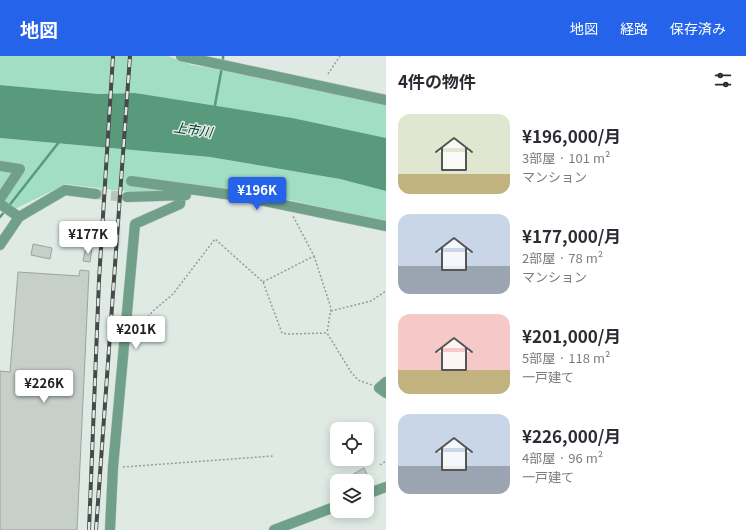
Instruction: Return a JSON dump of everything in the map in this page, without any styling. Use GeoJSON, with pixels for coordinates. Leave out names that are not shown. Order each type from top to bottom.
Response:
{"type":"FeatureCollection","features":[{"type":"Feature","properties":{"kind":"street"},"geometry":{"type":"LineString","coordinates":[[181,56],[386,100]]}},
{"type":"Feature","properties":{"kind":"street"},"geometry":{"type":"LineString","coordinates":[[0,166],[20,169],[0,199]]}},
{"type":"Feature","properties":{"kind":"street"},"geometry":{"type":"LineString","coordinates":[[131,181],[292,206],[386,226]]}},
{"type":"Feature","properties":{"kind":"street"},"geometry":{"type":"LineString","coordinates":[[0,245],[18,217],[65,190],[96,194]]}},
{"type":"Feature","properties":{"kind":"street"},"geometry":{"type":"LineString","coordinates":[[128,197],[181,196],[202,191]]}},
{"type":"Feature","properties":{"kind":"street"},"geometry":{"type":"LineString","coordinates":[[110,530],[113,467],[126,338],[135,224],[180,204],[181,196]]}},
{"type":"Feature","properties":{"kind":"street"},"geometry":{"type":"LineString","coordinates":[[0,204],[18,217]]}},
{"type":"Feature","properties":{"kind":"street"},"geometry":{"type":"LineString","coordinates":[[374,491],[386,487]]}},
{"type":"Feature","properties":{"kind":"street"},"geometry":{"type":"LineString","coordinates":[[274,530],[330,509]]}},
{"type":"Feature","properties":{"kind":"path"},"geometry":{"type":"LineString","coordinates":[[328,74],[340,56]]}},
{"type":"Feature","properties":{"kind":"path"},"geometry":{"type":"LineString","coordinates":[[292,206],[293,217],[314,256],[331,311],[327,333],[351,372],[358,380],[384,388]]}},
{"type":"Feature","properties":{"kind":"path"},"geometry":{"type":"LineString","coordinates":[[126,338],[130,337],[153,311],[172,294],[215,239],[263,282],[282,333],[327,333]]}},
{"type":"Feature","properties":{"kind":"path"},"geometry":{"type":"LineString","coordinates":[[263,282],[314,256]]}},
{"type":"Feature","properties":{"kind":"path"},"geometry":{"type":"LineString","coordinates":[[331,311],[371,301],[386,291]]}},
{"type":"Feature","properties":{"kind":"path"},"geometry":{"type":"LineString","coordinates":[[113,467],[273,456]]}},
{"type":"Feature","properties":{"kind":"path"},"geometry":{"type":"LineString","coordinates":[[380,465],[386,460]]}},
{"type":"Feature","properties":{"kind":"shaded area"},"geometry":{"type":"Polygon","coordinates":[[[0,56],[168,56],[192,65],[328,89],[386,103],[386,138],[135,93],[99,94],[0,85],[0,56]]]}},
{"type":"Feature","properties":{"kind":"shaded area"},"geometry":{"type":"Polygon","coordinates":[[[0,138],[210,157],[340,179],[386,191],[386,222],[290,200],[204,187],[138,193],[66,184],[15,209],[0,199],[0,138]]]}},
{"type":"Feature","properties":{"kind":"water","name":"上市川"},"geometry":{"type":"Polygon","coordinates":[[[0,85],[99,94],[135,93],[292,118],[386,138],[386,191],[340,179],[210,157],[0,138],[0,85]]]}},
{"type":"Feature","properties":{"kind":"building"},"geometry":{"type":"Polygon","coordinates":[[[66,228],[81,231],[80,240],[64,237],[66,228]]]}},
{"type":"Feature","properties":{"kind":"building"},"geometry":{"type":"Polygon","coordinates":[[[33,244],[52,248],[50,259],[31,255],[33,244]]]}},
{"type":"Feature","properties":{"kind":"building"},"geometry":{"type":"Polygon","coordinates":[[[86,247],[92,248],[90,262],[83,261],[86,247]]]}},
{"type":"Feature","properties":{"kind":"building"},"geometry":{"type":"Polygon","coordinates":[[[80,270],[89,271],[77,530],[0,530],[0,371],[10,372],[18,272],[79,276],[80,270]]]}},
{"type":"Feature","properties":{"kind":"building"},"geometry":{"type":"Polygon","coordinates":[[[364,468],[367,474],[354,474],[364,468]]]}},
{"type":"Feature","properties":{"kind":"waterway"},"geometry":{"type":"LineString","coordinates":[[223,56],[223,62]]}},
{"type":"Feature","properties":{"kind":"waterway"},"geometry":{"type":"LineString","coordinates":[[215,105],[222,67]]}},
{"type":"Feature","properties":{"kind":"waterway"},"geometry":{"type":"LineString","coordinates":[[8,207],[59,142]]}},
{"type":"Feature","properties":{"kind":"waterway"},"geometry":{"type":"LineString","coordinates":[[0,217],[5,211]]}},
{"type":"Feature","properties":{"kind":"tunnel"},"geometry":{"type":"LineString","coordinates":[[96,194],[127,197]]}},
{"type":"Feature","properties":{"kind":"railway"},"geometry":{"type":"LineString","coordinates":[[89,530],[99,280],[113,56]]}},
{"type":"Feature","properties":{"kind":"railway"},"geometry":{"type":"LineString","coordinates":[[96,530],[130,56]]}}]}
